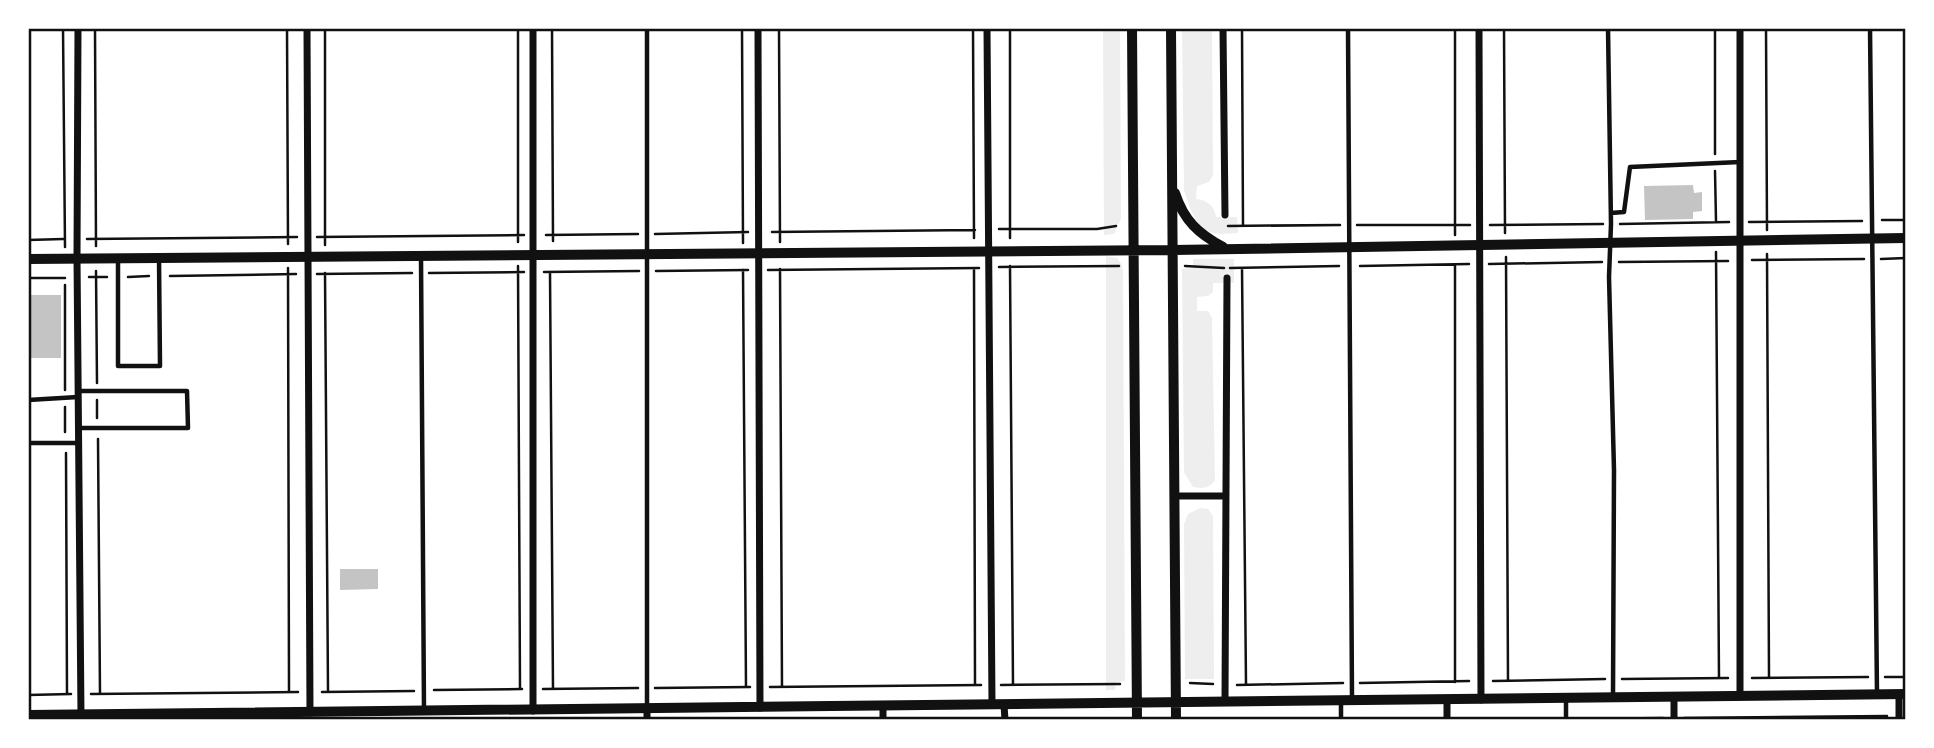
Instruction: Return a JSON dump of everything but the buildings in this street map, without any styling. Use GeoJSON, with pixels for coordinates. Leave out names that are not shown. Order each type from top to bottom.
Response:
{"type":"FeatureCollection","features":[{"type":"Feature","properties":{"kind":"street"},"geometry":{"type":"LineString","coordinates":[[78,28],[81,715]]}},
{"type":"Feature","properties":{"kind":"street"},"geometry":{"type":"LineString","coordinates":[[307,28],[310,713]]}},
{"type":"Feature","properties":{"kind":"street"},"geometry":{"type":"LineString","coordinates":[[533,28],[533,710]]}},
{"type":"Feature","properties":{"kind":"street"},"geometry":{"type":"LineString","coordinates":[[758,28],[760,708]]}},
{"type":"Feature","properties":{"kind":"street"},"geometry":{"type":"LineString","coordinates":[[987,28],[992,685],[1005,720]]}},
{"type":"Feature","properties":{"kind":"street"},"geometry":{"type":"LineString","coordinates":[[1132,28],[1137,720]]}},
{"type":"Feature","properties":{"kind":"street"},"geometry":{"type":"LineString","coordinates":[[1171,28],[1176,720]]}},
{"type":"Feature","properties":{"kind":"street"},"geometry":{"type":"LineString","coordinates":[[1223,28],[1225,215]]}},
{"type":"Feature","properties":{"kind":"street"},"geometry":{"type":"LineString","coordinates":[[1479,28],[1481,700]]}},
{"type":"Feature","properties":{"kind":"street"},"geometry":{"type":"LineString","coordinates":[[1740,28],[1740,696]]}},
{"type":"Feature","properties":{"kind":"street"},"geometry":{"type":"LineString","coordinates":[[1172,184],[1186,218],[1201,235],[1226,248]]}},
{"type":"Feature","properties":{"kind":"street"},"geometry":{"type":"LineString","coordinates":[[28,258],[1173,250],[1906,238]]}},
{"type":"Feature","properties":{"kind":"street"},"geometry":{"type":"LineString","coordinates":[[1225,702],[1227,278]]}},
{"type":"Feature","properties":{"kind":"street"},"geometry":{"type":"LineString","coordinates":[[1175,496],[1226,496]]}},
{"type":"Feature","properties":{"kind":"street"},"geometry":{"type":"LineString","coordinates":[[28,715],[154,717],[310,713],[404,716],[424,712],[533,710],[647,715],[760,708],[1902,694],[1899,718]]}},
{"type":"Feature","properties":{"kind":"street"},"geometry":{"type":"LineString","coordinates":[[1674,698],[1674,719]]}},
{"type":"Feature","properties":{"kind":"street"},"geometry":{"type":"LineString","coordinates":[[1447,700],[1447,720]]}},
{"type":"Feature","properties":{"kind":"street"},"geometry":{"type":"LineString","coordinates":[[883,706],[883,720]]}},
{"type":"Feature","properties":{"kind":"lane"},"geometry":{"type":"LineString","coordinates":[[647,28],[647,715]]}},
{"type":"Feature","properties":{"kind":"lane"},"geometry":{"type":"LineString","coordinates":[[1341,720],[1352,683],[1348,28]]}},
{"type":"Feature","properties":{"kind":"lane"},"geometry":{"type":"LineString","coordinates":[[1608,28],[1614,470],[1613,698]]}},
{"type":"Feature","properties":{"kind":"lane"},"geometry":{"type":"LineString","coordinates":[[1870,28],[1877,694]]}},
{"type":"Feature","properties":{"kind":"lane"},"geometry":{"type":"LineString","coordinates":[[1611,213],[1624,212],[1630,167],[1741,162]]}},
{"type":"Feature","properties":{"kind":"lane"},"geometry":{"type":"LineString","coordinates":[[421,256],[424,712]]}},
{"type":"Feature","properties":{"kind":"lane"},"geometry":{"type":"LineString","coordinates":[[118,258],[118,366],[160,366],[159,258]]}},
{"type":"Feature","properties":{"kind":"lane"},"geometry":{"type":"LineString","coordinates":[[28,400],[65,398],[97,391],[187,391],[188,428],[79,428]]}},
{"type":"Feature","properties":{"kind":"lane"},"geometry":{"type":"LineString","coordinates":[[28,443],[79,443]]}},
{"type":"Feature","properties":{"kind":"lane"},"geometry":{"type":"LineString","coordinates":[[1566,699],[1566,720]]}},
{"type":"Feature","properties":{"kind":"path"},"geometry":{"type":"LineString","coordinates":[[64,28],[67,694]]}},
{"type":"Feature","properties":{"kind":"path"},"geometry":{"type":"LineString","coordinates":[[95,28],[100,694]]}},
{"type":"Feature","properties":{"kind":"path"},"geometry":{"type":"LineString","coordinates":[[287,28],[289,692]]}},
{"type":"Feature","properties":{"kind":"path"},"geometry":{"type":"LineString","coordinates":[[325,28],[328,691]]}},
{"type":"Feature","properties":{"kind":"path"},"geometry":{"type":"LineString","coordinates":[[518,28],[520,689]]}},
{"type":"Feature","properties":{"kind":"path"},"geometry":{"type":"LineString","coordinates":[[552,28],[550,272],[553,689]]}},
{"type":"Feature","properties":{"kind":"path"},"geometry":{"type":"LineString","coordinates":[[742,28],[746,687]]}},
{"type":"Feature","properties":{"kind":"path"},"geometry":{"type":"LineString","coordinates":[[779,28],[782,687]]}},
{"type":"Feature","properties":{"kind":"path"},"geometry":{"type":"LineString","coordinates":[[973,28],[975,685]]}},
{"type":"Feature","properties":{"kind":"path"},"geometry":{"type":"LineString","coordinates":[[1010,28],[1013,685]]}},
{"type":"Feature","properties":{"kind":"path"},"geometry":{"type":"LineString","coordinates":[[1241,28],[1243,226]]}},
{"type":"Feature","properties":{"kind":"path"},"geometry":{"type":"LineString","coordinates":[[1454,682],[1455,28]]}},
{"type":"Feature","properties":{"kind":"path"},"geometry":{"type":"LineString","coordinates":[[1504,28],[1508,681]]}},
{"type":"Feature","properties":{"kind":"path"},"geometry":{"type":"LineString","coordinates":[[1715,28],[1719,678]]}},
{"type":"Feature","properties":{"kind":"path"},"geometry":{"type":"LineString","coordinates":[[1766,28],[1769,677]]}},
{"type":"Feature","properties":{"kind":"path"},"geometry":{"type":"LineString","coordinates":[[1219,224],[1506,225],[1906,220]]}},
{"type":"Feature","properties":{"kind":"path"},"geometry":{"type":"LineString","coordinates":[[772,232],[1097,229],[1116,226]]}},
{"type":"Feature","properties":{"kind":"path"},"geometry":{"type":"LineString","coordinates":[[317,237],[526,236]]}},
{"type":"Feature","properties":{"kind":"path"},"geometry":{"type":"LineString","coordinates":[[77,239],[297,237]]}},
{"type":"Feature","properties":{"kind":"path"},"geometry":{"type":"LineString","coordinates":[[28,240],[64,239]]}},
{"type":"Feature","properties":{"kind":"path"},"geometry":{"type":"LineString","coordinates":[[1184,266],[1242,268],[1906,258]]}},
{"type":"Feature","properties":{"kind":"path"},"geometry":{"type":"LineString","coordinates":[[77,278],[1119,266]]}},
{"type":"Feature","properties":{"kind":"path"},"geometry":{"type":"LineString","coordinates":[[1242,268],[1245,685]]}},
{"type":"Feature","properties":{"kind":"path"},"geometry":{"type":"LineString","coordinates":[[28,278],[65,278]]}},
{"type":"Feature","properties":{"kind":"path"},"geometry":{"type":"LineString","coordinates":[[1190,683],[1245,685],[1906,677]]}},
{"type":"Feature","properties":{"kind":"path"},"geometry":{"type":"LineString","coordinates":[[28,695],[1120,684]]}},
{"type":"Feature","properties":{"kind":"path"},"geometry":{"type":"LineString","coordinates":[[1467,720],[1899,718]]}},
{"type":"Feature","properties":{"kind":"shaded area"},"geometry":{"type":"Polygon","coordinates":[[[1103,28],[1120,28],[1121,219],[1114,234],[1104,235],[1103,28]]]}},
{"type":"Feature","properties":{"kind":"shaded area"},"geometry":{"type":"Polygon","coordinates":[[[1182,28],[1212,28],[1213,175],[1209,182],[1197,186],[1196,199],[1209,204],[1216,217],[1237,217],[1238,233],[1216,234],[1207,230],[1194,216],[1184,190],[1182,28]]]}},
{"type":"Feature","properties":{"kind":"shaded area"},"geometry":{"type":"Polygon","coordinates":[[[1106,256],[1117,258],[1123,272],[1125,681],[1116,682],[1115,690],[1106,690],[1106,256]]]}},
{"type":"Feature","properties":{"kind":"shaded area"},"geometry":{"type":"Polygon","coordinates":[[[1193,259],[1234,259],[1234,283],[1213,283],[1213,292],[1208,296],[1197,297],[1197,311],[1208,311],[1212,318],[1215,480],[1203,488],[1193,487],[1184,472],[1182,269],[1193,268],[1193,259]]]}},
{"type":"Feature","properties":{"kind":"shaded area"},"geometry":{"type":"Polygon","coordinates":[[[1200,508],[1208,509],[1213,516],[1214,679],[1185,679],[1184,524],[1188,514],[1200,508]]]}}]}
